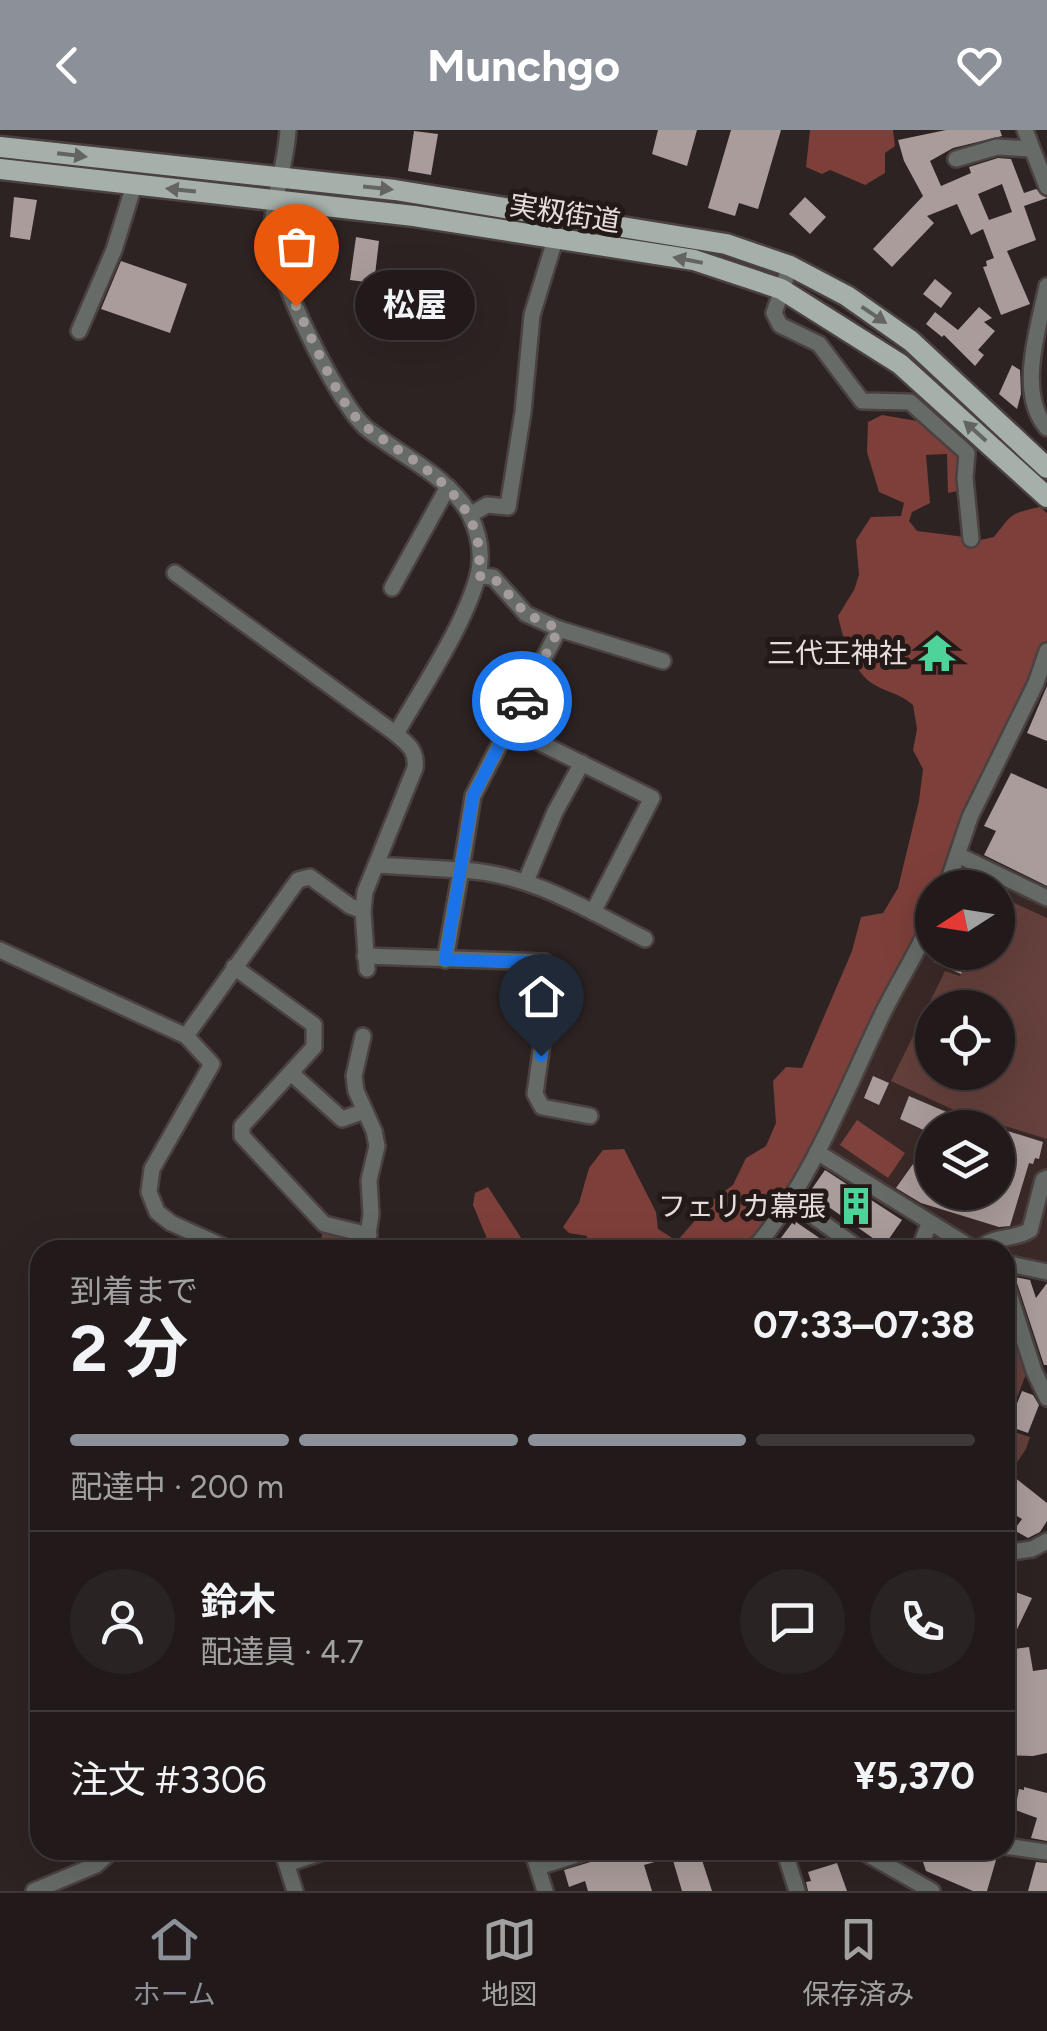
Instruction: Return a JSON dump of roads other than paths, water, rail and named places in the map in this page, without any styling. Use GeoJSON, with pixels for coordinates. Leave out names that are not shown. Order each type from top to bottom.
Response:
{"type":"FeatureCollection","features":[{"type":"Feature","properties":{"kind":"main road","name":"実籾街道"},"geometry":{"type":"LineString","coordinates":[[0,147],[280,188],[414,216],[694,260],[781,289],[900,364],[1047,497]]}},
{"type":"Feature","properties":{"kind":"main road","name":"実籾街道"},"geometry":{"type":"LineString","coordinates":[[0,169],[134,185],[394,190],[726,244],[790,266],[846,296],[912,341],[1047,468]]}},
{"type":"Feature","properties":{"kind":"street"},"geometry":{"type":"LineString","coordinates":[[288,130],[273,241],[284,285],[349,409],[369,430],[448,487],[470,515],[479,543],[478,576],[459,621],[396,734]]}},
{"type":"Feature","properties":{"kind":"street"},"geometry":{"type":"LineString","coordinates":[[1024,130],[1047,187]]}},
{"type":"Feature","properties":{"kind":"street"},"geometry":{"type":"LineString","coordinates":[[956,160],[1000,147],[1032,149]]}},
{"type":"Feature","properties":{"kind":"street"},"geometry":{"type":"LineString","coordinates":[[78,331],[114,250],[134,185]]}},
{"type":"Feature","properties":{"kind":"street"},"geometry":{"type":"LineString","coordinates":[[470,515],[487,505],[508,507],[523,412],[532,315],[555,240]]}},
{"type":"Feature","properties":{"kind":"street"},"geometry":{"type":"LineString","coordinates":[[790,266],[774,312],[780,325],[819,344],[862,401],[910,402],[967,453],[965,478],[971,538]]}},
{"type":"Feature","properties":{"kind":"street"},"geometry":{"type":"LineString","coordinates":[[1047,286],[1034,357],[1032,394],[1036,412],[1047,428]]}},
{"type":"Feature","properties":{"kind":"street"},"geometry":{"type":"LineString","coordinates":[[392,588],[448,487]]}},
{"type":"Feature","properties":{"kind":"street"},"geometry":{"type":"LineString","coordinates":[[175,573],[413,750],[415,768],[366,892],[362,911],[366,963],[545,962],[551,968],[535,1094],[542,1107],[590,1116]]}},
{"type":"Feature","properties":{"kind":"street"},"geometry":{"type":"LineString","coordinates":[[478,576],[493,577],[526,614],[559,629],[663,661]]}},
{"type":"Feature","properties":{"kind":"street"},"geometry":{"type":"LineString","coordinates":[[445,960],[473,796],[559,629]]}},
{"type":"Feature","properties":{"kind":"street"},"geometry":{"type":"LineString","coordinates":[[953,870],[970,817],[1036,683],[1047,651]]}},
{"type":"Feature","properties":{"kind":"street"},"geometry":{"type":"LineString","coordinates":[[508,727],[652,798],[593,912]]}},
{"type":"Feature","properties":{"kind":"street"},"geometry":{"type":"LineString","coordinates":[[526,881],[555,812],[582,764]]}},
{"type":"Feature","properties":{"kind":"street"},"geometry":{"type":"LineString","coordinates":[[958,855],[1047,898]]}},
{"type":"Feature","properties":{"kind":"street"},"geometry":{"type":"LineString","coordinates":[[376,865],[493,872],[526,881],[644,939]]}},
{"type":"Feature","properties":{"kind":"street"},"geometry":{"type":"LineString","coordinates":[[186,1036],[298,880],[310,877],[362,911]]}},
{"type":"Feature","properties":{"kind":"street"},"geometry":{"type":"LineString","coordinates":[[0,950],[186,1036],[212,1064],[152,1169],[149,1192],[157,1212],[171,1223],[209,1240]]}},
{"type":"Feature","properties":{"kind":"street"},"geometry":{"type":"LineString","coordinates":[[762,1240],[817,1152],[915,952]]}},
{"type":"Feature","properties":{"kind":"street"},"geometry":{"type":"LineString","coordinates":[[234,967],[314,1025],[314,1047],[242,1126],[242,1136],[324,1224],[363,1240]]}},
{"type":"Feature","properties":{"kind":"street"},"geometry":{"type":"LineString","coordinates":[[363,1036],[354,1076],[377,1146],[369,1180],[368,1240]]}},
{"type":"Feature","properties":{"kind":"street"},"geometry":{"type":"LineString","coordinates":[[291,1073],[342,1119],[365,1112]]}},
{"type":"Feature","properties":{"kind":"street"},"geometry":{"type":"LineString","coordinates":[[817,1152],[958,1240]]}},
{"type":"Feature","properties":{"kind":"street"},"geometry":{"type":"LineString","coordinates":[[991,1240],[1030,1230],[1043,1180],[1047,1178]]}},
{"type":"Feature","properties":{"kind":"street"},"geometry":{"type":"LineString","coordinates":[[789,1199],[847,1240]]}},
{"type":"Feature","properties":{"kind":"street"},"geometry":{"type":"LineString","coordinates":[[922,1240],[929,1224]]}},
{"type":"Feature","properties":{"kind":"street"},"geometry":{"type":"LineString","coordinates":[[1015,1265],[1047,1272]]}},
{"type":"Feature","properties":{"kind":"street"},"geometry":{"type":"LineString","coordinates":[[1015,1312],[1047,1398]]}},
{"type":"Feature","properties":{"kind":"street"},"geometry":{"type":"LineString","coordinates":[[1015,1552],[1047,1541]]}},
{"type":"Feature","properties":{"kind":"street"},"geometry":{"type":"LineString","coordinates":[[1015,1847],[1047,1852]]}},
{"type":"Feature","properties":{"kind":"street"},"geometry":{"type":"LineString","coordinates":[[34,1891],[101,1860]]}},
{"type":"Feature","properties":{"kind":"street"},"geometry":{"type":"LineString","coordinates":[[285,1860],[295,1891]]}},
{"type":"Feature","properties":{"kind":"street"},"geometry":{"type":"LineString","coordinates":[[536,1860],[545,1891]]}},
{"type":"Feature","properties":{"kind":"street"},"geometry":{"type":"LineString","coordinates":[[538,1867],[560,1860]]}},
{"type":"Feature","properties":{"kind":"street"},"geometry":{"type":"LineString","coordinates":[[787,1860],[797,1891]]}},
{"type":"Feature","properties":{"kind":"street"},"geometry":{"type":"LineString","coordinates":[[877,1860],[929,1890]]}},
{"type":"Feature","properties":{"kind":"place","name":"松屋"},"geometry":{"type":"Point","coordinates":[296,306]}},
{"type":"Feature","properties":{"kind":"place","name":"三代王神社"},"geometry":{"type":"Point","coordinates":[937,653]}},
{"type":"Feature","properties":{"kind":"place","name":"フェリカ幕張"},"geometry":{"type":"Point","coordinates":[856,1206]}}]}
